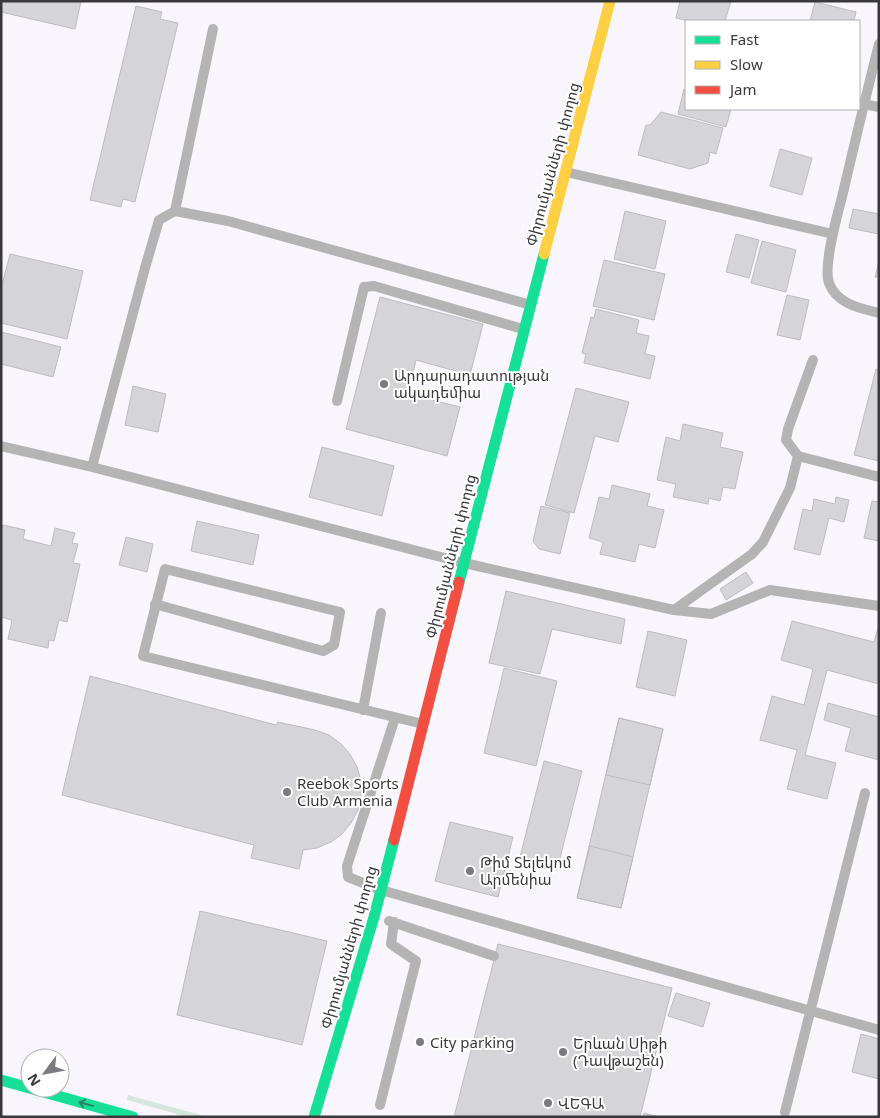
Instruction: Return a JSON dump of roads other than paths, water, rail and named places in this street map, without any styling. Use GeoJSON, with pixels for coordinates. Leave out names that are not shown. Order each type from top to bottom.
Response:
{"type":"FeatureCollection","features":[{"type":"Feature","properties":{"kind":"street","name":"Փիրումյանների փողոց"},"geometry":{"type":"LineString","coordinates":[[314,1117],[374,917],[610,1]]}},
{"type":"Feature","properties":{"kind":"street"},"geometry":{"type":"LineString","coordinates":[[1,1080],[133,1117]]}},
{"type":"Feature","properties":{"kind":"lane"},"geometry":{"type":"LineString","coordinates":[[174,212],[213,29]]}},
{"type":"Feature","properties":{"kind":"lane"},"geometry":{"type":"LineString","coordinates":[[879,44],[833,234],[827,270],[829,282],[834,292],[842,300],[852,306],[879,313]]}},
{"type":"Feature","properties":{"kind":"lane"},"geometry":{"type":"LineString","coordinates":[[863,104],[879,108]]}},
{"type":"Feature","properties":{"kind":"lane"},"geometry":{"type":"LineString","coordinates":[[566,172],[833,234]]}},
{"type":"Feature","properties":{"kind":"lane"},"geometry":{"type":"LineString","coordinates":[[92,467],[158,220],[174,212],[228,221],[531,305]]}},
{"type":"Feature","properties":{"kind":"lane"},"geometry":{"type":"LineString","coordinates":[[337,401],[364,286],[374,286],[524,330]]}},
{"type":"Feature","properties":{"kind":"lane"},"geometry":{"type":"LineString","coordinates":[[813,360],[788,429],[786,440],[798,456],[879,477]]}},
{"type":"Feature","properties":{"kind":"lane"},"geometry":{"type":"LineString","coordinates":[[1,446],[92,467],[464,563],[674,610],[711,614],[770,590],[879,606]]}},
{"type":"Feature","properties":{"kind":"lane"},"geometry":{"type":"LineString","coordinates":[[674,610],[752,554],[763,542],[790,488],[798,456]]}},
{"type":"Feature","properties":{"kind":"lane"},"geometry":{"type":"LineString","coordinates":[[155,604],[324,651],[334,645],[340,612],[165,569],[155,604],[143,656],[423,724]]}},
{"type":"Feature","properties":{"kind":"lane"},"geometry":{"type":"LineString","coordinates":[[363,710],[381,612]]}},
{"type":"Feature","properties":{"kind":"lane"},"geometry":{"type":"LineString","coordinates":[[395,718],[347,866],[348,876],[381,890],[879,1030]]}},
{"type":"Feature","properties":{"kind":"lane"},"geometry":{"type":"LineString","coordinates":[[786,1112],[865,793]]}},
{"type":"Feature","properties":{"kind":"lane"},"geometry":{"type":"LineString","coordinates":[[374,917],[494,956]]}},
{"type":"Feature","properties":{"kind":"lane"},"geometry":{"type":"LineString","coordinates":[[380,1105],[416,961],[391,944],[394,922]]}},
{"type":"Feature","properties":{"kind":"place","name":"Արդարադատության ակադեմիա"},"geometry":{"type":"Point","coordinates":[384,384]}},
{"type":"Feature","properties":{"kind":"place","name":"Reebok Sports Club Armenia"},"geometry":{"type":"Point","coordinates":[287,792]}},
{"type":"Feature","properties":{"kind":"place","name":"Թիմ Տելեկոմ Արմենիա"},"geometry":{"type":"Point","coordinates":[470,871]}},
{"type":"Feature","properties":{"kind":"place","name":"City parking"},"geometry":{"type":"Point","coordinates":[420,1042]}},
{"type":"Feature","properties":{"kind":"place","name":"Երևան Սիթի (Դավթաշեն)"},"geometry":{"type":"Point","coordinates":[563,1052]}},
{"type":"Feature","properties":{"kind":"place","name":"ՎԵԳԱ"},"geometry":{"type":"Point","coordinates":[548,1103]}}]}
